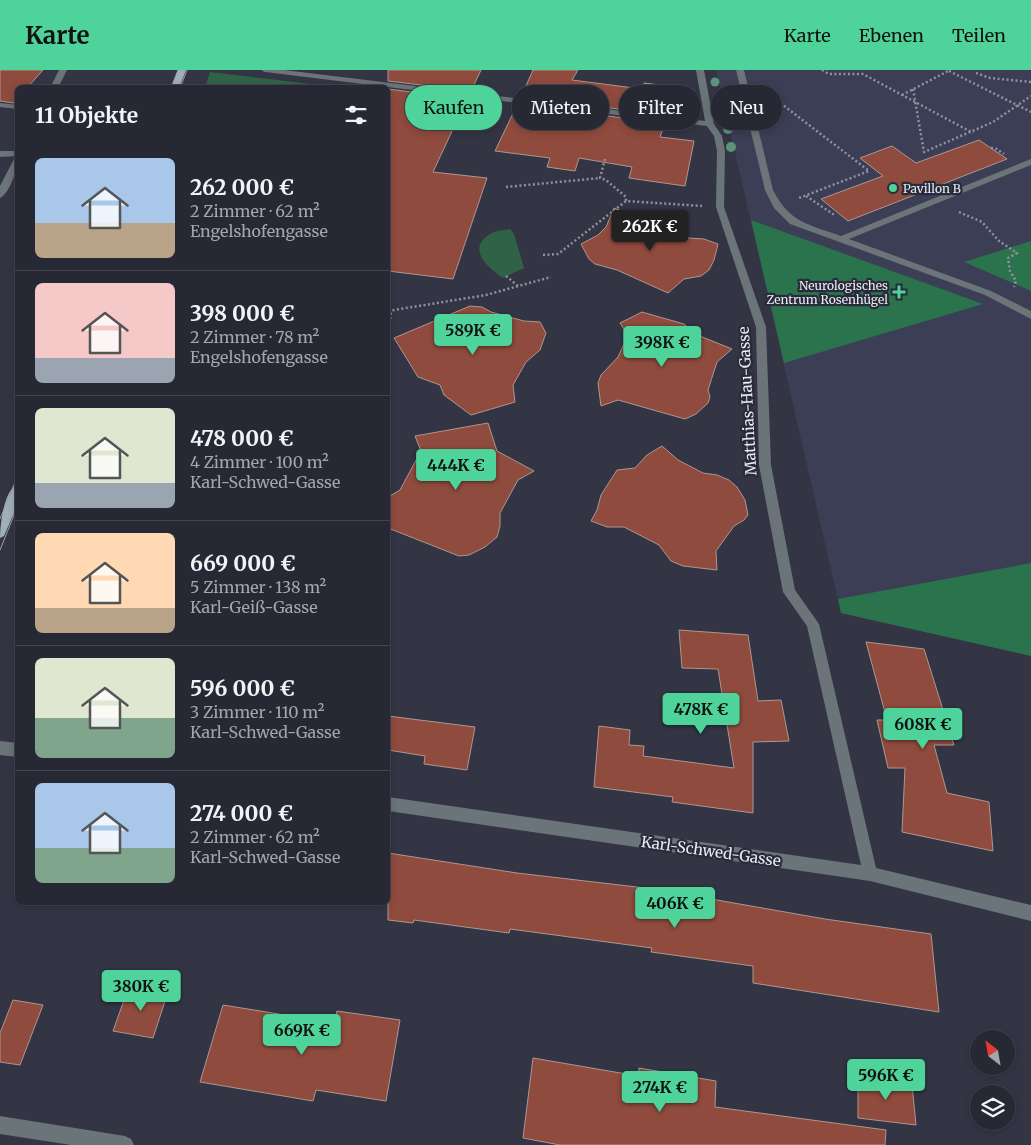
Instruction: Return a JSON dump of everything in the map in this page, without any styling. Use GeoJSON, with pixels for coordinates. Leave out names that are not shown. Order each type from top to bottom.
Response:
{"type":"FeatureCollection","features":[{"type":"Feature","properties":{"kind":"main road"},"geometry":{"type":"LineString","coordinates":[[176,85],[182,70]]}},
{"type":"Feature","properties":{"kind":"main road"},"geometry":{"type":"LineString","coordinates":[[0,533],[15,496]]}},
{"type":"Feature","properties":{"kind":"street"},"geometry":{"type":"LineString","coordinates":[[56,85],[64,70]]}},
{"type":"Feature","properties":{"kind":"street"},"geometry":{"type":"LineString","coordinates":[[265,70],[389,85]]}},
{"type":"Feature","properties":{"kind":"street","name":"Matthias-Hau-Gasse"},"geometry":{"type":"LineString","coordinates":[[700,70],[710,124],[718,136],[721,151],[720,207],[761,326],[765,465],[789,592],[813,624],[870,874]]}},
{"type":"Feature","properties":{"kind":"street"},"geometry":{"type":"LineString","coordinates":[[740,70],[745,85]]}},
{"type":"Feature","properties":{"kind":"street"},"geometry":{"type":"LineString","coordinates":[[390,85],[710,124]]}},
{"type":"Feature","properties":{"kind":"street"},"geometry":{"type":"LineString","coordinates":[[0,105],[15,107]]}},
{"type":"Feature","properties":{"kind":"street"},"geometry":{"type":"LineString","coordinates":[[756,130],[769,190],[777,206],[793,222],[988,293],[1031,316]]}},
{"type":"Feature","properties":{"kind":"street"},"geometry":{"type":"LineString","coordinates":[[0,154],[15,153]]}},
{"type":"Feature","properties":{"kind":"street"},"geometry":{"type":"LineString","coordinates":[[839,240],[939,201],[1031,162]]}},
{"type":"Feature","properties":{"kind":"street"},"geometry":{"type":"LineString","coordinates":[[1,193],[15,165]]}},
{"type":"Feature","properties":{"kind":"street"},"geometry":{"type":"LineString","coordinates":[[0,748],[15,750]]}},
{"type":"Feature","properties":{"kind":"street","name":"Karl-Schwed-Gasse"},"geometry":{"type":"LineString","coordinates":[[390,804],[870,874],[1031,913]]}},
{"type":"Feature","properties":{"kind":"street"},"geometry":{"type":"LineString","coordinates":[[0,1125],[125,1145]]}},
{"type":"Feature","properties":{"kind":"path"},"geometry":{"type":"LineString","coordinates":[[822,70],[829,74],[863,74],[973,132]]}},
{"type":"Feature","properties":{"kind":"path"},"geometry":{"type":"LineString","coordinates":[[902,95],[950,70],[1031,112]]}},
{"type":"Feature","properties":{"kind":"path"},"geometry":{"type":"LineString","coordinates":[[976,73],[990,78],[1031,82]]}},
{"type":"Feature","properties":{"kind":"path"},"geometry":{"type":"LineString","coordinates":[[913,90],[924,152],[973,132],[1019,107],[1031,96]]}},
{"type":"Feature","properties":{"kind":"path"},"geometry":{"type":"LineString","coordinates":[[777,206],[869,172],[782,104]]}},
{"type":"Feature","properties":{"kind":"path"},"geometry":{"type":"LineString","coordinates":[[600,178],[605,159]]}},
{"type":"Feature","properties":{"kind":"path"},"geometry":{"type":"LineString","coordinates":[[506,187],[600,178],[606,180],[626,197],[626,201]]}},
{"type":"Feature","properties":{"kind":"path"},"geometry":{"type":"LineString","coordinates":[[543,256],[558,254],[626,201],[720,207]]}},
{"type":"Feature","properties":{"kind":"path"},"geometry":{"type":"LineString","coordinates":[[939,201],[951,210],[974,217],[982,222],[999,241],[1017,253],[1008,258],[1010,271],[1016,280],[1014,287]]}},
{"type":"Feature","properties":{"kind":"path"},"geometry":{"type":"LineString","coordinates":[[506,276],[518,286]]}},
{"type":"Feature","properties":{"kind":"path"},"geometry":{"type":"LineString","coordinates":[[390,311],[486,295],[551,277]]}},
{"type":"Feature","properties":{"kind":"shaded area","name":"Neurologisches Zentrum Rosenhügel"},"geometry":{"type":"Polygon","coordinates":[[[716,70],[1031,70],[1031,656],[841,613],[730,130],[782,130],[782,85],[719,85],[716,70]]]}},
{"type":"Feature","properties":{"kind":"green space"},"geometry":{"type":"Polygon","coordinates":[[[210,72],[319,85],[206,85],[210,72]]]}},
{"type":"Feature","properties":{"kind":"green space"},"geometry":{"type":"Polygon","coordinates":[[[751,220],[983,304],[784,363],[751,220]]]}},
{"type":"Feature","properties":{"kind":"green space"},"geometry":{"type":"Polygon","coordinates":[[[510,229],[514,234],[524,268],[503,278],[486,264],[480,252],[480,246],[483,240],[490,234],[510,229]]]}},
{"type":"Feature","properties":{"kind":"green space"},"geometry":{"type":"Polygon","coordinates":[[[1031,241],[1031,291],[964,262],[1031,241]]]}},
{"type":"Feature","properties":{"kind":"green space"},"geometry":{"type":"Polygon","coordinates":[[[1031,563],[1031,656],[841,613],[838,599],[1031,563]]]}},
{"type":"Feature","properties":{"kind":"building"},"geometry":{"type":"Polygon","coordinates":[[[0,70],[43,70],[30,85],[15,85],[15,101],[13,103],[0,101],[0,70]]]}},
{"type":"Feature","properties":{"kind":"building"},"geometry":{"type":"Polygon","coordinates":[[[388,70],[481,70],[474,85],[421,85],[388,81],[388,70]]]}},
{"type":"Feature","properties":{"kind":"building"},"geometry":{"type":"Polygon","coordinates":[[[533,70],[578,70],[572,80],[619,86],[619,109],[609,108],[609,85],[526,85],[533,70]]]}},
{"type":"Feature","properties":{"kind":"building"},"geometry":{"type":"Polygon","coordinates":[[[644,83],[660,85],[643,85],[644,83]]]}},
{"type":"Feature","properties":{"kind":"building"},"geometry":{"type":"Polygon","coordinates":[[[390,89],[405,91],[405,130],[453,130],[433,172],[487,178],[453,279],[390,271],[390,89]]]}},
{"type":"Feature","properties":{"kind":"building"},"geometry":{"type":"Polygon","coordinates":[[[512,115],[512,130],[609,130],[609,116],[619,117],[619,130],[662,130],[660,137],[694,141],[685,186],[629,178],[632,167],[579,158],[575,171],[547,167],[550,158],[495,151],[512,115]]]}},
{"type":"Feature","properties":{"kind":"building","name":"Pavillon B"},"geometry":{"type":"Polygon","coordinates":[[[979,140],[1007,159],[848,221],[821,199],[883,176],[860,158],[892,146],[916,163],[979,140]]]}},
{"type":"Feature","properties":{"kind":"building"},"geometry":{"type":"Polygon","coordinates":[[[614,208],[689,238],[704,239],[718,244],[709,270],[701,276],[684,279],[668,293],[617,270],[595,264],[589,259],[581,244],[598,235],[606,227],[614,208]]]}},
{"type":"Feature","properties":{"kind":"building"},"geometry":{"type":"Polygon","coordinates":[[[470,306],[482,307],[491,312],[524,321],[540,322],[546,333],[540,350],[526,362],[513,385],[515,402],[471,415],[444,395],[440,385],[418,377],[394,338],[470,306]]]}},
{"type":"Feature","properties":{"kind":"building"},"geometry":{"type":"Polygon","coordinates":[[[642,312],[684,324],[695,334],[732,349],[717,362],[708,390],[710,397],[708,403],[696,414],[685,419],[618,400],[601,406],[598,383],[601,375],[618,357],[628,335],[620,323],[642,312]]]}},
{"type":"Feature","properties":{"kind":"building"},"geometry":{"type":"Polygon","coordinates":[[[488,423],[497,451],[534,471],[518,480],[500,513],[500,526],[497,537],[485,547],[469,555],[459,556],[390,529],[390,496],[400,490],[421,451],[415,436],[488,423]]]}},
{"type":"Feature","properties":{"kind":"building"},"geometry":{"type":"Polygon","coordinates":[[[662,446],[678,460],[703,473],[717,475],[729,480],[737,487],[745,500],[748,515],[734,526],[716,551],[717,570],[683,566],[671,561],[659,545],[624,527],[607,527],[591,521],[597,510],[601,495],[617,470],[635,468],[647,455],[662,446]]]}},
{"type":"Feature","properties":{"kind":"building"},"geometry":{"type":"Polygon","coordinates":[[[679,630],[748,635],[758,701],[781,700],[789,741],[753,742],[753,813],[672,802],[673,797],[594,787],[599,726],[630,730],[629,745],[644,746],[643,756],[734,768],[718,669],[682,668],[679,630]]]}},
{"type":"Feature","properties":{"kind":"building"},"geometry":{"type":"Polygon","coordinates":[[[866,642],[924,649],[954,745],[934,745],[947,793],[989,802],[993,851],[902,832],[905,768],[888,768],[877,720],[887,720],[866,642]]]}},
{"type":"Feature","properties":{"kind":"building"},"geometry":{"type":"Polygon","coordinates":[[[390,716],[475,727],[467,770],[424,764],[425,756],[390,750],[390,716]]]}},
{"type":"Feature","properties":{"kind":"building"},"geometry":{"type":"Polygon","coordinates":[[[390,853],[517,873],[654,889],[825,919],[931,934],[939,1012],[753,983],[753,966],[651,952],[652,948],[510,929],[509,933],[414,920],[413,923],[388,920],[388,905],[390,905],[390,853]]]}},
{"type":"Feature","properties":{"kind":"building"},"geometry":{"type":"Polygon","coordinates":[[[129,986],[168,992],[153,1038],[113,1031],[129,986]]]}},
{"type":"Feature","properties":{"kind":"building"},"geometry":{"type":"Polygon","coordinates":[[[13,1000],[43,1005],[20,1065],[0,1062],[0,1033],[13,1000]]]}},
{"type":"Feature","properties":{"kind":"building"},"geometry":{"type":"Polygon","coordinates":[[[223,1005],[285,1015],[279,1038],[330,1046],[337,1011],[400,1020],[386,1101],[316,1090],[313,1101],[200,1082],[223,1005]]]}},
{"type":"Feature","properties":{"kind":"building"},"geometry":{"type":"Polygon","coordinates":[[[533,1058],[638,1076],[639,1068],[716,1081],[715,1107],[886,1130],[885,1145],[560,1145],[523,1138],[533,1058]]]}},
{"type":"Feature","properties":{"kind":"building"},"geometry":{"type":"Polygon","coordinates":[[[858,1076],[912,1084],[916,1125],[858,1118],[858,1076]]]}},
{"type":"Feature","properties":{"kind":"tram line"},"geometry":{"type":"LineString","coordinates":[[172,85],[178,70]]}},
{"type":"Feature","properties":{"kind":"tram line"},"geometry":{"type":"LineString","coordinates":[[181,85],[187,70]]}},
{"type":"Feature","properties":{"kind":"tram line"},"geometry":{"type":"LineString","coordinates":[[0,519],[15,482]]}},
{"type":"Feature","properties":{"kind":"tram line"},"geometry":{"type":"LineString","coordinates":[[0,550],[15,512]]}},
{"type":"Feature","properties":{"kind":"place","name":"Pavillon B"},"geometry":{"type":"Point","coordinates":[893,188]}},
{"type":"Feature","properties":{"kind":"place","name":"Neurologisches Zentrum Rosenhügel"},"geometry":{"type":"Point","coordinates":[899,292]}}]}
